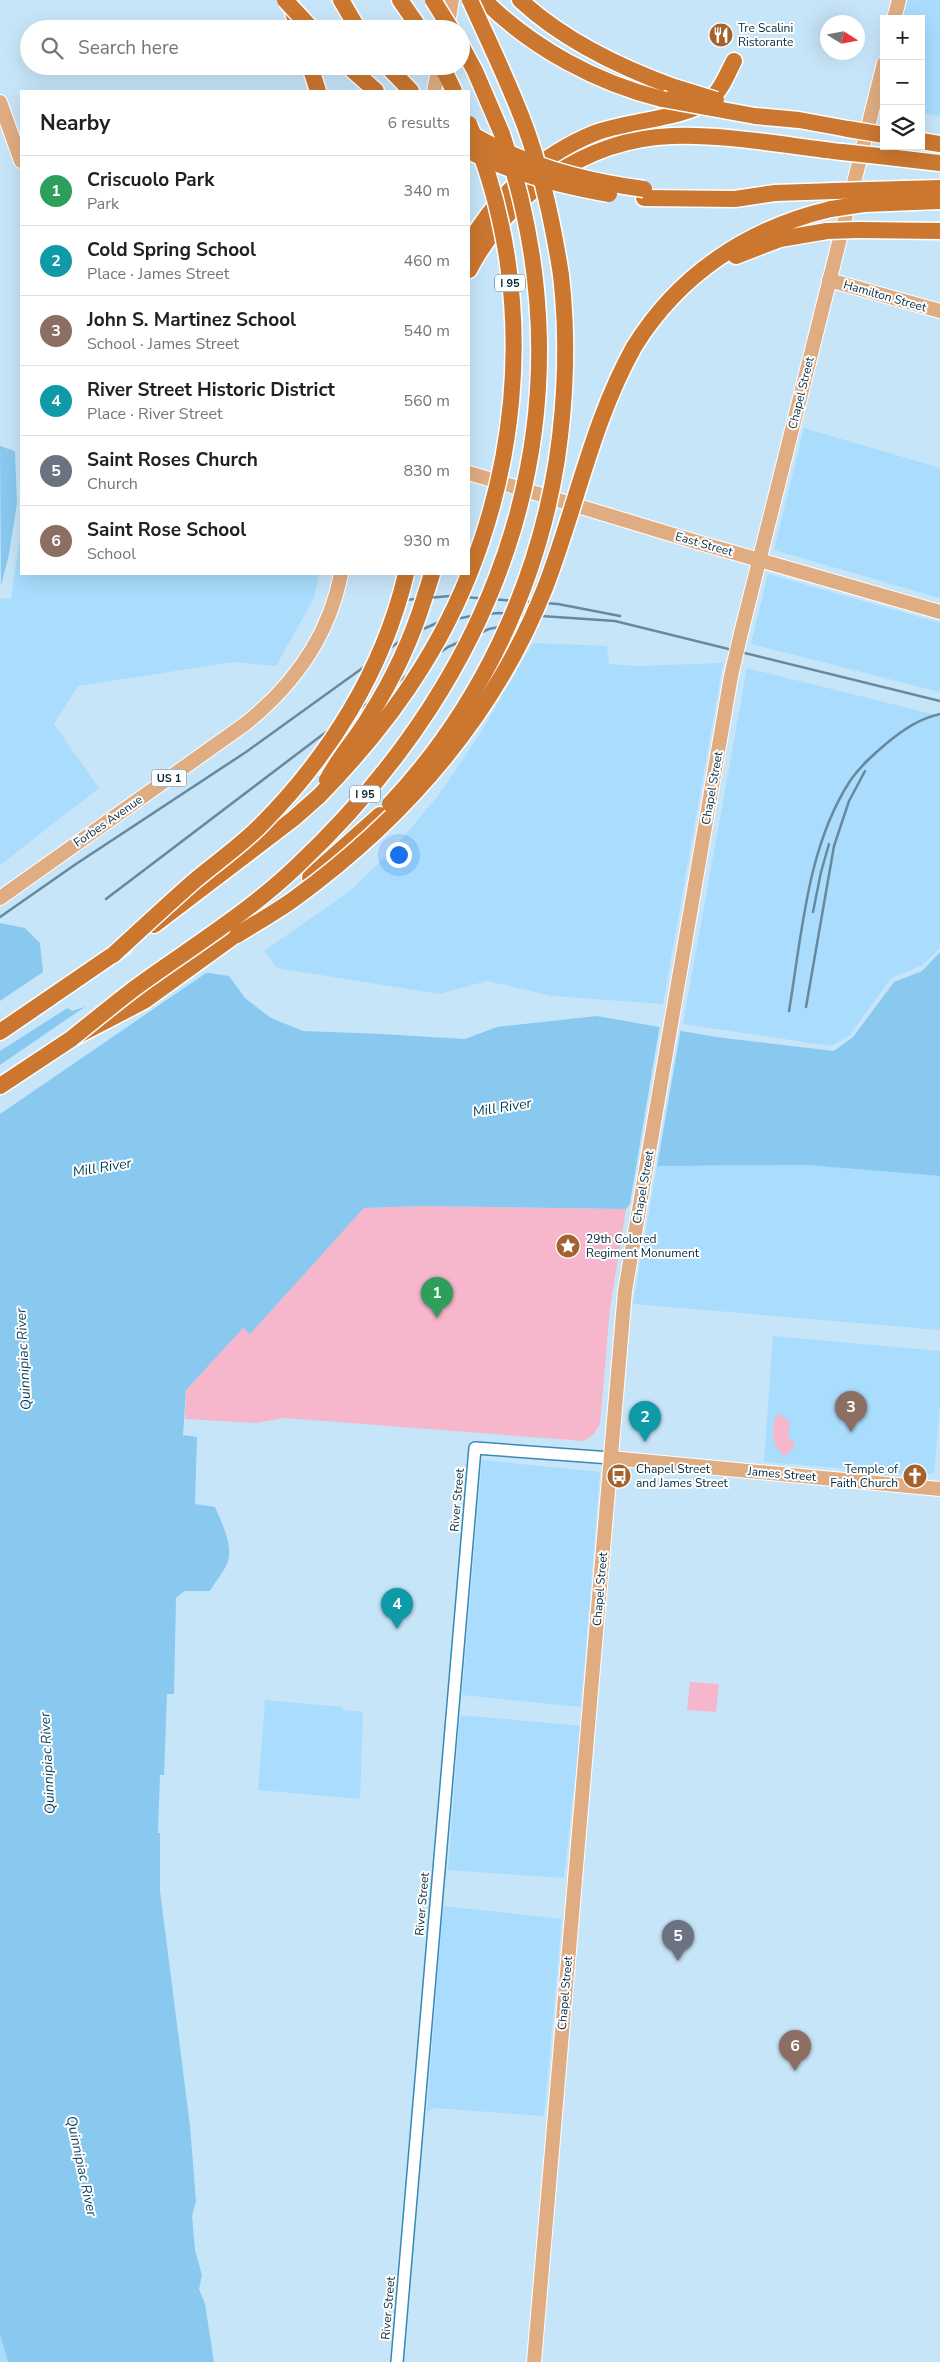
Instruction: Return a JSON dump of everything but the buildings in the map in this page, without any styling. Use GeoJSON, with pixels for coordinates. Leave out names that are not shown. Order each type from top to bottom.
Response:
{"type":"FeatureCollection","features":[{"type":"Feature","properties":{"kind":"highway"},"geometry":{"type":"LineString","coordinates":[[287,0],[295,20]]}},
{"type":"Feature","properties":{"kind":"highway"},"geometry":{"type":"LineString","coordinates":[[287,0],[304,20]]}},
{"type":"Feature","properties":{"kind":"highway"},"geometry":{"type":"LineString","coordinates":[[341,0],[353,20]]}},
{"type":"Feature","properties":{"kind":"highway"},"geometry":{"type":"LineString","coordinates":[[400,0],[414,20]]}},
{"type":"Feature","properties":{"kind":"highway"},"geometry":{"type":"LineString","coordinates":[[433,0],[445,20]]}},
{"type":"Feature","properties":{"kind":"highway"},"geometry":{"type":"LineString","coordinates":[[237,935],[326,864],[362,831],[396,797],[435,750],[472,695],[508,628],[529,574],[546,516],[560,440],[565,380],[564,317],[558,255],[547,196],[527,132],[470,0]]}},
{"type":"Feature","properties":{"kind":"highway"},"geometry":{"type":"LineString","coordinates":[[520,0],[546,22],[579,43],[634,72],[668,93]]}},
{"type":"Feature","properties":{"kind":"highway"},"geometry":{"type":"LineString","coordinates":[[486,2],[526,34],[576,66],[617,85],[668,93],[756,112],[880,134]]}},
{"type":"Feature","properties":{"kind":"highway"},"geometry":{"type":"LineString","coordinates":[[470,242],[480,226],[500,201],[523,178],[548,158],[579,140],[603,130],[698,107],[718,92],[734,61]]}},
{"type":"Feature","properties":{"kind":"highway","name":"I 95"},"geometry":{"type":"LineString","coordinates":[[0,1086],[71,1039],[135,988],[250,906],[296,868],[387,769],[426,714],[468,641],[502,566],[522,501],[535,436],[540,368],[539,300],[529,231],[513,166],[490,102],[470,63]]}},
{"type":"Feature","properties":{"kind":"highway"},"geometry":{"type":"LineString","coordinates":[[313,75],[318,90]]}},
{"type":"Feature","properties":{"kind":"highway"},"geometry":{"type":"LineString","coordinates":[[358,75],[375,90]]}},
{"type":"Feature","properties":{"kind":"highway"},"geometry":{"type":"LineString","coordinates":[[396,75],[410,90]]}},
{"type":"Feature","properties":{"kind":"highway"},"geometry":{"type":"LineString","coordinates":[[445,75],[453,90]]}},
{"type":"Feature","properties":{"kind":"highway","name":"I 95"},"geometry":{"type":"LineString","coordinates":[[470,127],[482,158],[498,214],[511,296],[512,389],[508,431],[499,480],[491,513],[470,571]]}},
{"type":"Feature","properties":{"kind":"highway"},"geometry":{"type":"LineString","coordinates":[[470,133],[532,164],[644,194]]}},
{"type":"Feature","properties":{"kind":"highway"},"geometry":{"type":"LineString","coordinates":[[470,268],[498,225],[539,186],[572,163],[620,144],[653,138],[688,136],[940,163]]}},
{"type":"Feature","properties":{"kind":"highway"},"geometry":{"type":"LineString","coordinates":[[925,142],[940,144]]}},
{"type":"Feature","properties":{"kind":"highway"},"geometry":{"type":"LineString","coordinates":[[470,151],[506,168],[560,185],[610,195],[644,194],[735,199],[775,193],[835,191],[866,197],[940,201]]}},
{"type":"Feature","properties":{"kind":"highway"},"geometry":{"type":"LineString","coordinates":[[71,1039],[144,1001],[237,935],[292,900],[374,834],[400,810],[444,760],[483,706],[517,649],[542,595],[607,404],[634,347],[674,294],[700,271],[746,240],[785,222],[866,197],[940,188]]}},
{"type":"Feature","properties":{"kind":"highway"},"geometry":{"type":"LineString","coordinates":[[674,294],[748,250],[780,239],[826,231],[940,231]]}},
{"type":"Feature","properties":{"kind":"highway"},"geometry":{"type":"LineString","coordinates":[[113,955],[193,882],[228,855],[258,828],[318,759],[355,703],[378,658],[395,612],[406,575]]}},
{"type":"Feature","properties":{"kind":"highway"},"geometry":{"type":"LineString","coordinates":[[319,796],[337,760],[358,735],[388,685],[413,632],[432,575]]}},
{"type":"Feature","properties":{"kind":"highway","name":"I 95"},"geometry":{"type":"LineString","coordinates":[[0,1032],[113,955],[216,879],[293,819],[319,796],[369,742],[427,659],[468,575]]}},
{"type":"Feature","properties":{"kind":"main road"},"geometry":{"type":"LineString","coordinates":[[449,20],[452,0]]}},
{"type":"Feature","properties":{"kind":"main road"},"geometry":{"type":"LineString","coordinates":[[895,15],[899,0]]}},
{"type":"Feature","properties":{"kind":"main road"},"geometry":{"type":"LineString","coordinates":[[434,90],[438,75]]}},
{"type":"Feature","properties":{"kind":"main road","name":"Chapel Street"},"geometry":{"type":"LineString","coordinates":[[534,2362],[625,1291],[731,676],[880,78]]}},
{"type":"Feature","properties":{"kind":"main road"},"geometry":{"type":"LineString","coordinates":[[0,102],[20,158]]}},
{"type":"Feature","properties":{"kind":"main road","name":"Hamilton Street"},"geometry":{"type":"LineString","coordinates":[[829,280],[940,312]]}},
{"type":"Feature","properties":{"kind":"main road","name":"East Street"},"geometry":{"type":"LineString","coordinates":[[470,473],[940,612]]}},
{"type":"Feature","properties":{"kind":"main road","name":"Forbes Avenue"},"geometry":{"type":"LineString","coordinates":[[0,898],[245,724],[270,703],[303,663],[325,626],[341,575]]}},
{"type":"Feature","properties":{"kind":"main road","name":"James Street"},"geometry":{"type":"LineString","coordinates":[[611,1458],[940,1488]]}},
{"type":"Feature","properties":{"kind":"street","name":"James Street"},"geometry":{"type":"LineString","coordinates":[[475,1448],[611,1458]]}},
{"type":"Feature","properties":{"kind":"street","name":"River Street"},"geometry":{"type":"LineString","coordinates":[[397,2362],[475,1448]]}},
{"type":"Feature","properties":{"kind":"shaded area"},"geometry":{"type":"Polygon","coordinates":[[[906,0],[940,0],[940,116],[925,114],[925,15],[902,15],[906,0]]]}},
{"type":"Feature","properties":{"kind":"shaded area"},"geometry":{"type":"Polygon","coordinates":[[[804,428],[940,468],[940,598],[774,550],[804,428]]]}},
{"type":"Feature","properties":{"kind":"shaded area"},"geometry":{"type":"Polygon","coordinates":[[[20,536],[20,575],[319,575],[314,598],[276,666],[234,662],[78,686],[54,724],[99,788],[0,865],[0,598],[11,599],[20,536]]]}},
{"type":"Feature","properties":{"kind":"shaded area"},"geometry":{"type":"Polygon","coordinates":[[[768,574],[940,623],[940,692],[751,644],[768,574]]]}},
{"type":"Feature","properties":{"kind":"shaded area"},"geometry":{"type":"Polygon","coordinates":[[[533,643],[607,646],[609,664],[638,666],[723,663],[663,1004],[552,996],[487,981],[439,994],[277,968],[264,951],[350,891],[394,848],[438,796],[480,734],[533,643]]]}},
{"type":"Feature","properties":{"kind":"shaded area"},"geometry":{"type":"Polygon","coordinates":[[[747,668],[940,716],[940,948],[923,965],[891,978],[850,1035],[831,1046],[683,1024],[747,668]]]}},
{"type":"Feature","properties":{"kind":"shaded area"},"geometry":{"type":"Polygon","coordinates":[[[806,1165],[940,1176],[940,1330],[633,1304],[657,1166],[806,1165]]]}},
{"type":"Feature","properties":{"kind":"shaded area"},"geometry":{"type":"Polygon","coordinates":[[[422,1206],[626,1209],[610,1308],[600,1424],[593,1435],[584,1441],[285,1418],[256,1423],[185,1419],[186,1390],[243,1327],[250,1333],[364,1208],[422,1206]]]}},
{"type":"Feature","properties":{"kind":"shaded area"},"geometry":{"type":"Polygon","coordinates":[[[773,1336],[940,1351],[940,1404],[934,1473],[927,1475],[764,1462],[773,1336]]]}},
{"type":"Feature","properties":{"kind":"shaded area"},"geometry":{"type":"Polygon","coordinates":[[[778,1413],[790,1422],[788,1435],[795,1446],[785,1456],[777,1447],[773,1436],[775,1418],[778,1413]]]}},
{"type":"Feature","properties":{"kind":"shaded area"},"geometry":{"type":"Polygon","coordinates":[[[482,1460],[600,1472],[581,1707],[462,1695],[482,1460]]]}},
{"type":"Feature","properties":{"kind":"shaded area"},"geometry":{"type":"Polygon","coordinates":[[[690,1682],[719,1684],[716,1712],[687,1710],[690,1682]]]}},
{"type":"Feature","properties":{"kind":"shaded area"},"geometry":{"type":"Polygon","coordinates":[[[265,1700],[343,1707],[343,1710],[363,1712],[360,1799],[258,1790],[265,1700]]]}},
{"type":"Feature","properties":{"kind":"shaded area"},"geometry":{"type":"Polygon","coordinates":[[[460,1715],[581,1726],[564,1878],[448,1870],[460,1715]]]}},
{"type":"Feature","properties":{"kind":"shaded area"},"geometry":{"type":"Polygon","coordinates":[[[443,1906],[562,1919],[544,2116],[434,2108],[427,2112],[443,1906]]]}},
{"type":"Feature","properties":{"kind":"shaded area"},"geometry":{"type":"Polygon","coordinates":[[[0,2335],[8,2362],[0,2362],[0,2335]]]}},
{"type":"Feature","properties":{"kind":"water"},"geometry":{"type":"Polygon","coordinates":[[[0,446],[15,451],[17,503],[9,554],[1,586],[0,446]]]}},
{"type":"Feature","properties":{"kind":"water"},"geometry":{"type":"Polygon","coordinates":[[[0,923],[25,928],[40,943],[44,981],[56,1001],[72,1011],[196,971],[229,976],[245,998],[271,1018],[303,1031],[465,1039],[497,1027],[597,1016],[716,1037],[834,1051],[853,1037],[894,982],[922,971],[940,952],[940,1176],[806,1165],[658,1166],[626,1209],[422,1206],[364,1208],[250,1334],[243,1328],[186,1390],[183,1435],[197,1437],[195,1504],[215,1507],[228,1542],[229,1557],[227,1564],[210,1591],[184,1591],[176,1598],[174,1694],[167,1694],[164,1775],[160,1775],[158,1833],[160,1833],[160,1891],[190,2126],[196,2201],[192,2216],[195,2250],[202,2275],[199,2289],[205,2304],[214,2362],[8,2362],[0,2335],[0,923]]]}},
{"type":"Feature","properties":{"kind":"pier"},"geometry":{"type":"Polygon","coordinates":[[[195,969],[209,971],[0,1114],[0,1065],[92,1002],[195,969]]]}},
{"type":"Feature","properties":{"kind":"pier"},"geometry":{"type":"Polygon","coordinates":[[[46,970],[46,980],[58,1000],[69,1007],[0,1051],[0,1001],[46,970]]]}},
{"type":"Feature","properties":{"kind":"pier"},"geometry":{"type":"Polygon","coordinates":[[[660,1024],[681,1028],[656,1172],[629,1209],[660,1024]]]}},
{"type":"Feature","properties":{"kind":"railway"},"geometry":{"type":"LineString","coordinates":[[405,600],[450,596],[558,604],[620,616]]}},
{"type":"Feature","properties":{"kind":"railway"},"geometry":{"type":"LineString","coordinates":[[0,917],[76,864],[246,752],[407,636],[437,623],[498,613],[615,621],[940,701]]}},
{"type":"Feature","properties":{"kind":"railway"},"geometry":{"type":"LineString","coordinates":[[106,899],[322,735],[448,647],[489,629],[534,620]]}},
{"type":"Feature","properties":{"kind":"railway"},"geometry":{"type":"LineString","coordinates":[[789,1011],[808,892],[824,834],[836,807],[850,781],[877,751],[912,725],[940,714]]}},
{"type":"Feature","properties":{"kind":"railway"},"geometry":{"type":"LineString","coordinates":[[806,1007],[834,846],[849,801],[865,771]]}},
{"type":"Feature","properties":{"kind":"railway"},"geometry":{"type":"LineString","coordinates":[[813,912],[829,844]]}},
{"type":"Feature","properties":{"kind":"place","name":"Tre Scalini Ristorante"},"geometry":{"type":"Point","coordinates":[721,35]}},
{"type":"Feature","properties":{"kind":"place","name":"29th Colored Regiment Monument"},"geometry":{"type":"Point","coordinates":[568,1246]}},
{"type":"Feature","properties":{"kind":"place","name":"Criscuolo Park"},"geometry":{"type":"Point","coordinates":[437,1318]}},
{"type":"Feature","properties":{"kind":"place","name":"John S. Martinez School"},"geometry":{"type":"Point","coordinates":[851,1432]}},
{"type":"Feature","properties":{"kind":"place","name":"Cold Spring School"},"geometry":{"type":"Point","coordinates":[645,1442]}},
{"type":"Feature","properties":{"kind":"place","name":"Chapel Street and James Street"},"geometry":{"type":"Point","coordinates":[619,1476]}},
{"type":"Feature","properties":{"kind":"place","name":"Temple of Faith Church"},"geometry":{"type":"Point","coordinates":[915,1476]}},
{"type":"Feature","properties":{"kind":"place","name":"River Street Historic District"},"geometry":{"type":"Point","coordinates":[397,1629]}},
{"type":"Feature","properties":{"kind":"place","name":"Saint Roses Church"},"geometry":{"type":"Point","coordinates":[678,1961]}},
{"type":"Feature","properties":{"kind":"place","name":"Saint Rose School"},"geometry":{"type":"Point","coordinates":[795,2071]}},
{"type":"Feature","properties":{"kind":"water label","name":"Mill River"},"geometry":{"type":"Point","coordinates":[502,1107]}},
{"type":"Feature","properties":{"kind":"water label","name":"Mill River"},"geometry":{"type":"Point","coordinates":[102,1167]}},
{"type":"Feature","properties":{"kind":"water label","name":"Quinnipiac River"},"geometry":{"type":"Point","coordinates":[23,1359]}},
{"type":"Feature","properties":{"kind":"water label","name":"Quinnipiac River"},"geometry":{"type":"Point","coordinates":[47,1763]}},
{"type":"Feature","properties":{"kind":"water label","name":"Quinnipiac River"},"geometry":{"type":"Point","coordinates":[82,2166]}}]}
